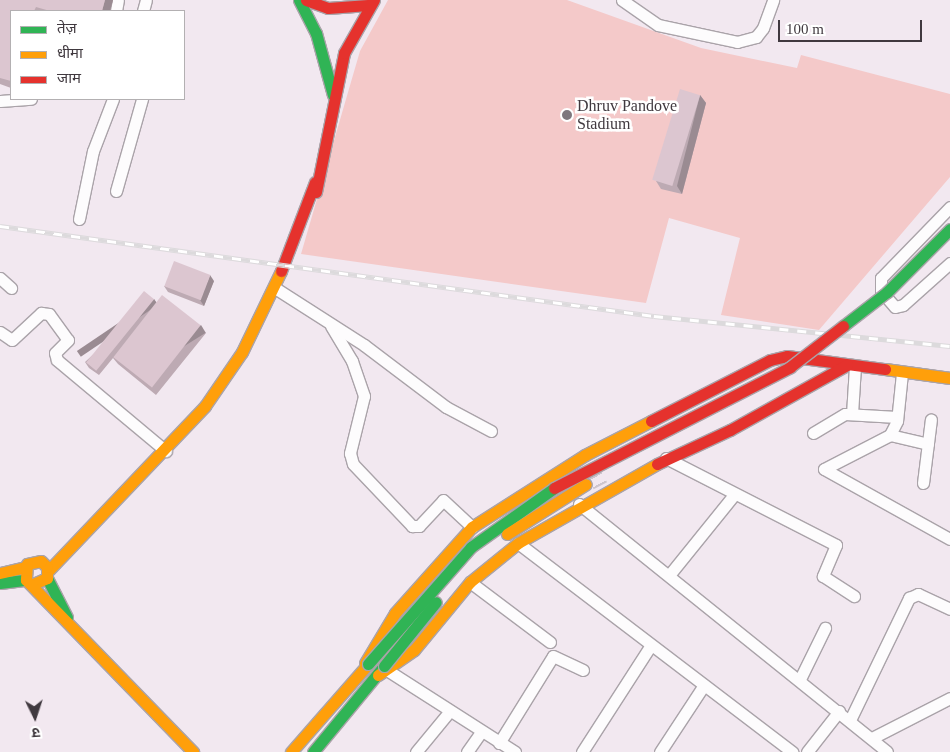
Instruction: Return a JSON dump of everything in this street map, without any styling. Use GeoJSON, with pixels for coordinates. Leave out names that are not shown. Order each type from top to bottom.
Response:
{"type":"FeatureCollection","features":[{"type":"Feature","properties":{"kind":"street"},"geometry":{"type":"LineString","coordinates":[[299,0],[316,33],[334,101]]}},
{"type":"Feature","properties":{"kind":"street"},"geometry":{"type":"LineString","coordinates":[[306,0],[328,8],[371,3]]}},
{"type":"Feature","properties":{"kind":"street"},"geometry":{"type":"LineString","coordinates":[[622,0],[658,24],[737,42],[756,36],[763,28],[773,0]]}},
{"type":"Feature","properties":{"kind":"street"},"geometry":{"type":"LineString","coordinates":[[0,583],[29,582],[46,570],[60,543],[78,535],[166,451],[205,406],[242,352],[253,342],[278,290],[316,194],[315,182],[344,53],[371,3]]}},
{"type":"Feature","properties":{"kind":"street"},"geometry":{"type":"LineString","coordinates":[[0,102],[21,100]]}},
{"type":"Feature","properties":{"kind":"street"},"geometry":{"type":"LineString","coordinates":[[80,220],[93,151],[113,100]]}},
{"type":"Feature","properties":{"kind":"street"},"geometry":{"type":"LineString","coordinates":[[116,191],[142,100]]}},
{"type":"Feature","properties":{"kind":"street"},"geometry":{"type":"LineString","coordinates":[[948,209],[950,233]]}},
{"type":"Feature","properties":{"kind":"street"},"geometry":{"type":"LineString","coordinates":[[948,209],[881,278],[881,291],[895,307],[946,276],[950,263]]}},
{"type":"Feature","properties":{"kind":"street"},"geometry":{"type":"LineString","coordinates":[[291,752],[471,547],[506,520],[560,484],[790,367],[887,292],[950,229]]}},
{"type":"Feature","properties":{"kind":"street"},"geometry":{"type":"LineString","coordinates":[[313,752],[375,677],[385,668],[456,579],[511,530],[591,481],[806,370],[901,294],[950,246]]}},
{"type":"Feature","properties":{"kind":"street"},"geometry":{"type":"LineString","coordinates":[[0,279],[11,288]]}},
{"type":"Feature","properties":{"kind":"street"},"geometry":{"type":"LineString","coordinates":[[278,290],[331,326],[364,345],[446,407],[491,431]]}},
{"type":"Feature","properties":{"kind":"street"},"geometry":{"type":"LineString","coordinates":[[0,332],[12,340],[40,313],[49,314],[68,340],[55,353],[56,360],[166,451]]}},
{"type":"Feature","properties":{"kind":"street"},"geometry":{"type":"LineString","coordinates":[[331,326],[352,361],[364,396],[350,453],[353,464],[412,526],[419,526],[443,500],[472,527]]}},
{"type":"Feature","properties":{"kind":"street"},"geometry":{"type":"LineString","coordinates":[[364,668],[385,625],[472,527],[586,459],[770,360],[787,356],[950,378]]}},
{"type":"Feature","properties":{"kind":"street"},"geometry":{"type":"LineString","coordinates":[[385,668],[414,650],[470,582],[518,543],[602,488],[730,430],[851,366]]}},
{"type":"Feature","properties":{"kind":"street"},"geometry":{"type":"LineString","coordinates":[[851,366],[852,414]]}},
{"type":"Feature","properties":{"kind":"street"},"geometry":{"type":"LineString","coordinates":[[890,435],[897,417],[902,373]]}},
{"type":"Feature","properties":{"kind":"street"},"geometry":{"type":"LineString","coordinates":[[813,432],[834,418],[852,414],[897,417]]}},
{"type":"Feature","properties":{"kind":"street"},"geometry":{"type":"LineString","coordinates":[[923,483],[931,418]]}},
{"type":"Feature","properties":{"kind":"street"},"geometry":{"type":"LineString","coordinates":[[928,444],[890,435],[828,466],[826,474],[950,539]]}},
{"type":"Feature","properties":{"kind":"street"},"geometry":{"type":"LineString","coordinates":[[666,458],[733,496],[836,545],[823,576],[854,596]]}},
{"type":"Feature","properties":{"kind":"street"},"geometry":{"type":"LineString","coordinates":[[670,574],[733,496]]}},
{"type":"Feature","properties":{"kind":"street"},"geometry":{"type":"LineString","coordinates":[[580,504],[839,710],[887,752]]}},
{"type":"Feature","properties":{"kind":"street"},"geometry":{"type":"LineString","coordinates":[[518,543],[792,752]]}},
{"type":"Feature","properties":{"kind":"street"},"geometry":{"type":"LineString","coordinates":[[0,573],[25,568],[30,562],[46,570],[74,629]]}},
{"type":"Feature","properties":{"kind":"street"},"geometry":{"type":"LineString","coordinates":[[25,568],[29,582],[194,751]]}},
{"type":"Feature","properties":{"kind":"street"},"geometry":{"type":"LineString","coordinates":[[470,582],[550,642]]}},
{"type":"Feature","properties":{"kind":"street"},"geometry":{"type":"LineString","coordinates":[[850,720],[909,598],[918,594],[950,609]]}},
{"type":"Feature","properties":{"kind":"street"},"geometry":{"type":"LineString","coordinates":[[800,679],[824,628]]}},
{"type":"Feature","properties":{"kind":"street"},"geometry":{"type":"LineString","coordinates":[[582,752],[651,645]]}},
{"type":"Feature","properties":{"kind":"street"},"geometry":{"type":"LineString","coordinates":[[499,743],[553,656],[584,670]]}},
{"type":"Feature","properties":{"kind":"street"},"geometry":{"type":"LineString","coordinates":[[385,668],[450,712],[515,752]]}},
{"type":"Feature","properties":{"kind":"street"},"geometry":{"type":"LineString","coordinates":[[660,752],[704,685]]}},
{"type":"Feature","properties":{"kind":"street"},"geometry":{"type":"LineString","coordinates":[[872,738],[950,698]]}},
{"type":"Feature","properties":{"kind":"street"},"geometry":{"type":"LineString","coordinates":[[807,752],[839,710]]}},
{"type":"Feature","properties":{"kind":"street"},"geometry":{"type":"LineString","coordinates":[[416,752],[450,712]]}},
{"type":"Feature","properties":{"kind":"street"},"geometry":{"type":"LineString","coordinates":[[467,752],[481,732]]}},
{"type":"Feature","properties":{"kind":"shaded area"},"geometry":{"type":"Polygon","coordinates":[[[388,0],[567,0],[701,48],[797,68],[801,55],[950,94],[950,177],[819,330],[721,315],[740,238],[669,218],[646,303],[301,254],[360,51],[388,0]]]}},
{"type":"Feature","properties":{"kind":"building"},"geometry":{"type":"Polygon","coordinates":[[[0,0],[105,0],[102,10],[46,10],[36,7],[34,10],[10,10],[10,81],[0,78],[0,0]]]}},
{"type":"Feature","properties":{"kind":"building"},"geometry":{"type":"Polygon","coordinates":[[[680,89],[700,95],[672,186],[652,180],[680,89]]]}},
{"type":"Feature","properties":{"kind":"building"},"geometry":{"type":"Polygon","coordinates":[[[174,261],[210,275],[201,300],[164,286],[174,261]]]}},
{"type":"Feature","properties":{"kind":"building"},"geometry":{"type":"Polygon","coordinates":[[[144,291],[154,299],[96,371],[86,362],[144,291]]]}},
{"type":"Feature","properties":{"kind":"building"},"geometry":{"type":"Polygon","coordinates":[[[162,295],[201,325],[152,387],[113,357],[162,295]]]}},
{"type":"Feature","properties":{"kind":"tunnel"},"geometry":{"type":"LineString","coordinates":[[589,463],[600,485]]}},
{"type":"Feature","properties":{"kind":"railway"},"geometry":{"type":"LineString","coordinates":[[0,226],[654,316],[950,346]]}},
{"type":"Feature","properties":{"kind":"traffic: fast"},"geometry":{"type":"LineString","coordinates":[[299,0],[316,33],[333,95]]}},
{"type":"Feature","properties":{"kind":"traffic: fast"},"geometry":{"type":"LineString","coordinates":[[843,326],[887,292],[950,229]]}},
{"type":"Feature","properties":{"kind":"traffic: fast"},"geometry":{"type":"LineString","coordinates":[[368,664],[471,547],[554,488]]}},
{"type":"Feature","properties":{"kind":"traffic: fast"},"geometry":{"type":"LineString","coordinates":[[47,578],[67,617]]}},
{"type":"Feature","properties":{"kind":"traffic: fast"},"geometry":{"type":"LineString","coordinates":[[0,583],[26,580]]}},
{"type":"Feature","properties":{"kind":"traffic: fast"},"geometry":{"type":"LineString","coordinates":[[384,666],[436,602]]}},
{"type":"Feature","properties":{"kind":"traffic: fast"},"geometry":{"type":"LineString","coordinates":[[313,752],[384,666]]}},
{"type":"Feature","properties":{"kind":"traffic: slow"},"geometry":{"type":"LineString","coordinates":[[48,571],[205,406],[242,352],[281,271]]}},
{"type":"Feature","properties":{"kind":"traffic: slow"},"geometry":{"type":"LineString","coordinates":[[885,369],[950,378]]}},
{"type":"Feature","properties":{"kind":"traffic: slow"},"geometry":{"type":"LineString","coordinates":[[365,663],[395,613],[472,527],[585,455],[651,421]]}},
{"type":"Feature","properties":{"kind":"traffic: slow"},"geometry":{"type":"LineString","coordinates":[[378,675],[414,650],[470,582],[518,543],[657,464]]}},
{"type":"Feature","properties":{"kind":"traffic: slow"},"geometry":{"type":"LineString","coordinates":[[507,534],[586,484]]}},
{"type":"Feature","properties":{"kind":"traffic: slow"},"geometry":{"type":"LineString","coordinates":[[33,584],[47,578],[47,567],[41,561],[27,564],[26,580],[193,752]]}},
{"type":"Feature","properties":{"kind":"traffic: slow"},"geometry":{"type":"LineString","coordinates":[[0,573],[25,567]]}},
{"type":"Feature","properties":{"kind":"traffic: slow"},"geometry":{"type":"LineString","coordinates":[[291,752],[368,664]]}},
{"type":"Feature","properties":{"kind":"traffic: jam"},"geometry":{"type":"LineString","coordinates":[[306,0],[328,8],[368,5]]}},
{"type":"Feature","properties":{"kind":"traffic: jam"},"geometry":{"type":"LineString","coordinates":[[316,192],[344,53],[374,0]]}},
{"type":"Feature","properties":{"kind":"traffic: jam"},"geometry":{"type":"LineString","coordinates":[[281,271],[315,182]]}},
{"type":"Feature","properties":{"kind":"traffic: jam"},"geometry":{"type":"LineString","coordinates":[[554,488],[790,367],[843,326]]}},
{"type":"Feature","properties":{"kind":"traffic: jam"},"geometry":{"type":"LineString","coordinates":[[651,421],[770,360],[787,356],[885,369]]}},
{"type":"Feature","properties":{"kind":"traffic: jam"},"geometry":{"type":"LineString","coordinates":[[657,464],[730,430],[847,365]]}},
{"type":"Feature","properties":{"kind":"place","name":"Dhruv Pandove Stadium"},"geometry":{"type":"Point","coordinates":[567,115]}}]}
